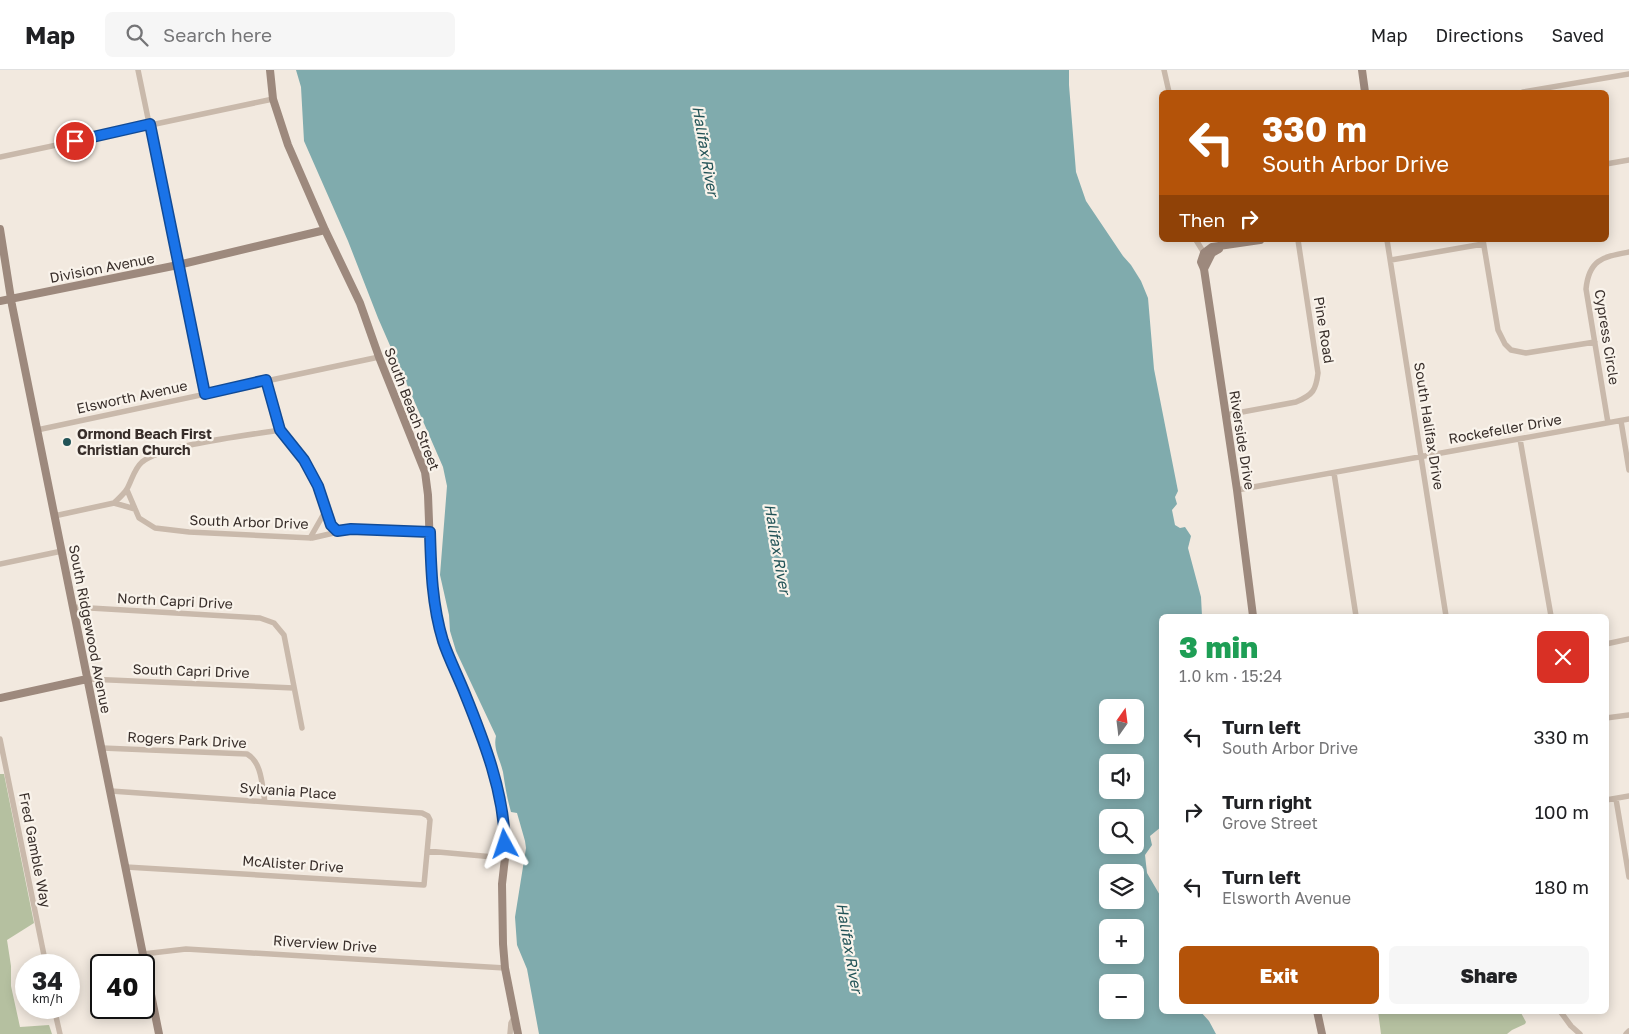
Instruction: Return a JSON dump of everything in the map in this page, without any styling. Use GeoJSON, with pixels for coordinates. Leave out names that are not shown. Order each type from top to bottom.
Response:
{"type":"FeatureCollection","features":[{"type":"Feature","properties":{"kind":"street"},"geometry":{"type":"LineString","coordinates":[[138,70],[205,394]]}},
{"type":"Feature","properties":{"kind":"street","name":"South Beach Street"},"geometry":{"type":"LineString","coordinates":[[270,70],[273,99],[288,145],[325,230],[360,303],[379,357],[425,472],[430,532],[430,573],[436,613],[444,642],[478,725],[498,789],[505,830],[506,858],[502,884],[505,968],[518,1034]]}},
{"type":"Feature","properties":{"kind":"street"},"geometry":{"type":"LineString","coordinates":[[1164,70],[1168,90]]}},
{"type":"Feature","properties":{"kind":"street"},"geometry":{"type":"LineString","coordinates":[[1362,70],[1365,90]]}},
{"type":"Feature","properties":{"kind":"street"},"geometry":{"type":"LineString","coordinates":[[1535,90],[1629,74]]}},
{"type":"Feature","properties":{"kind":"street"},"geometry":{"type":"LineString","coordinates":[[0,157],[273,99]]}},
{"type":"Feature","properties":{"kind":"street"},"geometry":{"type":"LineString","coordinates":[[1609,163],[1629,160]]}},
{"type":"Feature","properties":{"kind":"street","name":"South Ridgewood Avenue"},"geometry":{"type":"LineString","coordinates":[[0,229],[11,299],[143,954]]}},
{"type":"Feature","properties":{"kind":"street","name":"Division Avenue"},"geometry":{"type":"LineString","coordinates":[[0,301],[178,265],[325,230]]}},
{"type":"Feature","properties":{"kind":"street"},"geometry":{"type":"LineString","coordinates":[[1197,242],[1206,256],[1212,247],[1248,242]]}},
{"type":"Feature","properties":{"kind":"street","name":"Pine Road"},"geometry":{"type":"LineString","coordinates":[[1226,415],[1296,402],[1307,398],[1314,392],[1318,373],[1298,242]]}},
{"type":"Feature","properties":{"kind":"street","name":"South Halifax Drive"},"geometry":{"type":"LineString","coordinates":[[1387,242],[1446,614]]}},
{"type":"Feature","properties":{"kind":"street"},"geometry":{"type":"LineString","coordinates":[[1391,260],[1483,242],[1498,330],[1505,344],[1511,350],[1526,353],[1594,342]]}},
{"type":"Feature","properties":{"kind":"street","name":"Cypress Circle"},"geometry":{"type":"LineString","coordinates":[[1608,422],[1586,289],[1587,278],[1599,261],[1607,256],[1629,252]]}},
{"type":"Feature","properties":{"kind":"street","name":"Riverside Drive"},"geometry":{"type":"LineString","coordinates":[[1206,256],[1200,262],[1204,269],[1226,415],[1253,614]]}},
{"type":"Feature","properties":{"kind":"street","name":"Elsworth Avenue"},"geometry":{"type":"LineString","coordinates":[[37,430],[379,357]]}},
{"type":"Feature","properties":{"kind":"street"},"geometry":{"type":"LineString","coordinates":[[266,380],[280,430],[304,460],[318,486],[331,525],[337,531]]}},
{"type":"Feature","properties":{"kind":"street","name":"Rockefeller Drive"},"geometry":{"type":"LineString","coordinates":[[1237,490],[1629,419]]}},
{"type":"Feature","properties":{"kind":"street"},"geometry":{"type":"LineString","coordinates":[[1620,421],[1629,470]]}},
{"type":"Feature","properties":{"kind":"street"},"geometry":{"type":"LineString","coordinates":[[114,503],[126,490],[133,474],[141,463],[154,454],[192,445],[280,430]]}},
{"type":"Feature","properties":{"kind":"street"},"geometry":{"type":"LineString","coordinates":[[1520,439],[1551,614]]}},
{"type":"Feature","properties":{"kind":"street"},"geometry":{"type":"LineString","coordinates":[[1334,473],[1356,614]]}},
{"type":"Feature","properties":{"kind":"street","name":"South Arbor Drive"},"geometry":{"type":"LineString","coordinates":[[126,490],[139,518],[154,528],[189,532],[310,538],[351,529],[430,532]]}},
{"type":"Feature","properties":{"kind":"street"},"geometry":{"type":"LineString","coordinates":[[54,516],[114,503],[135,509]]}},
{"type":"Feature","properties":{"kind":"street"},"geometry":{"type":"LineString","coordinates":[[310,538],[326,510]]}},
{"type":"Feature","properties":{"kind":"street"},"geometry":{"type":"LineString","coordinates":[[0,564],[62,551]]}},
{"type":"Feature","properties":{"kind":"street","name":"North Capri Drive"},"geometry":{"type":"LineString","coordinates":[[74,607],[260,618],[274,623],[284,635],[294,688]]}},
{"type":"Feature","properties":{"kind":"street"},"geometry":{"type":"LineString","coordinates":[[1609,643],[1629,640]]}},
{"type":"Feature","properties":{"kind":"street"},"geometry":{"type":"LineString","coordinates":[[0,698],[87,679]]}},
{"type":"Feature","properties":{"kind":"street","name":"South Capri Drive"},"geometry":{"type":"LineString","coordinates":[[87,679],[294,688]]}},
{"type":"Feature","properties":{"kind":"street"},"geometry":{"type":"LineString","coordinates":[[294,688],[302,728]]}},
{"type":"Feature","properties":{"kind":"street"},"geometry":{"type":"LineString","coordinates":[[1609,718],[1629,715]]}},
{"type":"Feature","properties":{"kind":"street","name":"Fred Gamble Way"},"geometry":{"type":"LineString","coordinates":[[0,739],[44,954]]}},
{"type":"Feature","properties":{"kind":"street","name":"Rogers Park Drive"},"geometry":{"type":"LineString","coordinates":[[102,748],[247,754],[254,757],[258,766],[264,802]]}},
{"type":"Feature","properties":{"kind":"street","name":"Sylvania Place"},"geometry":{"type":"LineString","coordinates":[[111,791],[422,813],[428,816],[430,820],[427,851]]}},
{"type":"Feature","properties":{"kind":"street"},"geometry":{"type":"LineString","coordinates":[[1609,800],[1629,796]]}},
{"type":"Feature","properties":{"kind":"street"},"geometry":{"type":"LineString","coordinates":[[1616,799],[1629,877]]}},
{"type":"Feature","properties":{"kind":"street"},"geometry":{"type":"LineString","coordinates":[[427,851],[506,858]]}},
{"type":"Feature","properties":{"kind":"street","name":"McAlister Drive"},"geometry":{"type":"LineString","coordinates":[[126,867],[424,885],[427,851]]}},
{"type":"Feature","properties":{"kind":"street","name":"Riverview Drive"},"geometry":{"type":"LineString","coordinates":[[143,954],[203,949],[505,968]]}},
{"type":"Feature","properties":{"kind":"street","name":"South Ridgewood Avenue"},"geometry":{"type":"LineString","coordinates":[[155,1014],[159,1034]]}},
{"type":"Feature","properties":{"kind":"street"},"geometry":{"type":"LineString","coordinates":[[1318,1014],[1322,1034]]}},
{"type":"Feature","properties":{"kind":"street"},"geometry":{"type":"LineString","coordinates":[[1562,1014],[1580,1034]]}},
{"type":"Feature","properties":{"kind":"street"},"geometry":{"type":"LineString","coordinates":[[510,1034],[511,1023],[515,1016]]}},
{"type":"Feature","properties":{"kind":"street"},"geometry":{"type":"LineString","coordinates":[[57,1019],[60,1034]]}},
{"type":"Feature","properties":{"kind":"street"},"geometry":{"type":"LineString","coordinates":[[1626,1034],[1629,1031]]}},
{"type":"Feature","properties":{"kind":"green space"},"geometry":{"type":"Polygon","coordinates":[[[0,774],[4,774],[34,923],[7,940],[15,1019],[18,1019],[20,1027],[49,1025],[52,1034],[0,1034],[0,774]]]}},
{"type":"Feature","properties":{"kind":"green space"},"geometry":{"type":"Polygon","coordinates":[[[1378,1014],[1522,1014],[1526,1022],[1507,1034],[1381,1034],[1378,1014]]]}},
{"type":"Feature","properties":{"kind":"water","name":"Halifax River"},"geometry":{"type":"Polygon","coordinates":[[[296,70],[1069,70],[1076,172],[1086,201],[1131,265],[1141,281],[1148,298],[1154,369],[1178,491],[1175,497],[1177,504],[1172,510],[1175,525],[1180,528],[1185,527],[1191,536],[1188,548],[1201,597],[1202,614],[1159,614],[1159,829],[1150,836],[1152,845],[1145,855],[1147,873],[1159,894],[1159,1014],[1203,1014],[1216,1034],[539,1034],[527,969],[517,945],[515,917],[526,848],[525,841],[517,813],[511,812],[503,772],[496,750],[496,736],[456,651],[450,631],[449,615],[440,575],[447,486],[443,467],[378,318],[348,241],[304,141],[301,87],[296,70]]]}},
{"type":"Feature","properties":{"kind":"place","name":"Ormond Beach First Christian Church"},"geometry":{"type":"Point","coordinates":[67,442]}},
{"type":"Feature","properties":{"kind":"route"},"geometry":{"type":"LineString","coordinates":[[75,141],[150,124],[205,394],[266,380],[280,430],[304,460],[318,486],[331,525],[337,531],[351,529],[430,532],[430,573],[436,613],[444,642],[478,725],[498,789],[505,830],[505,844]]}}]}
